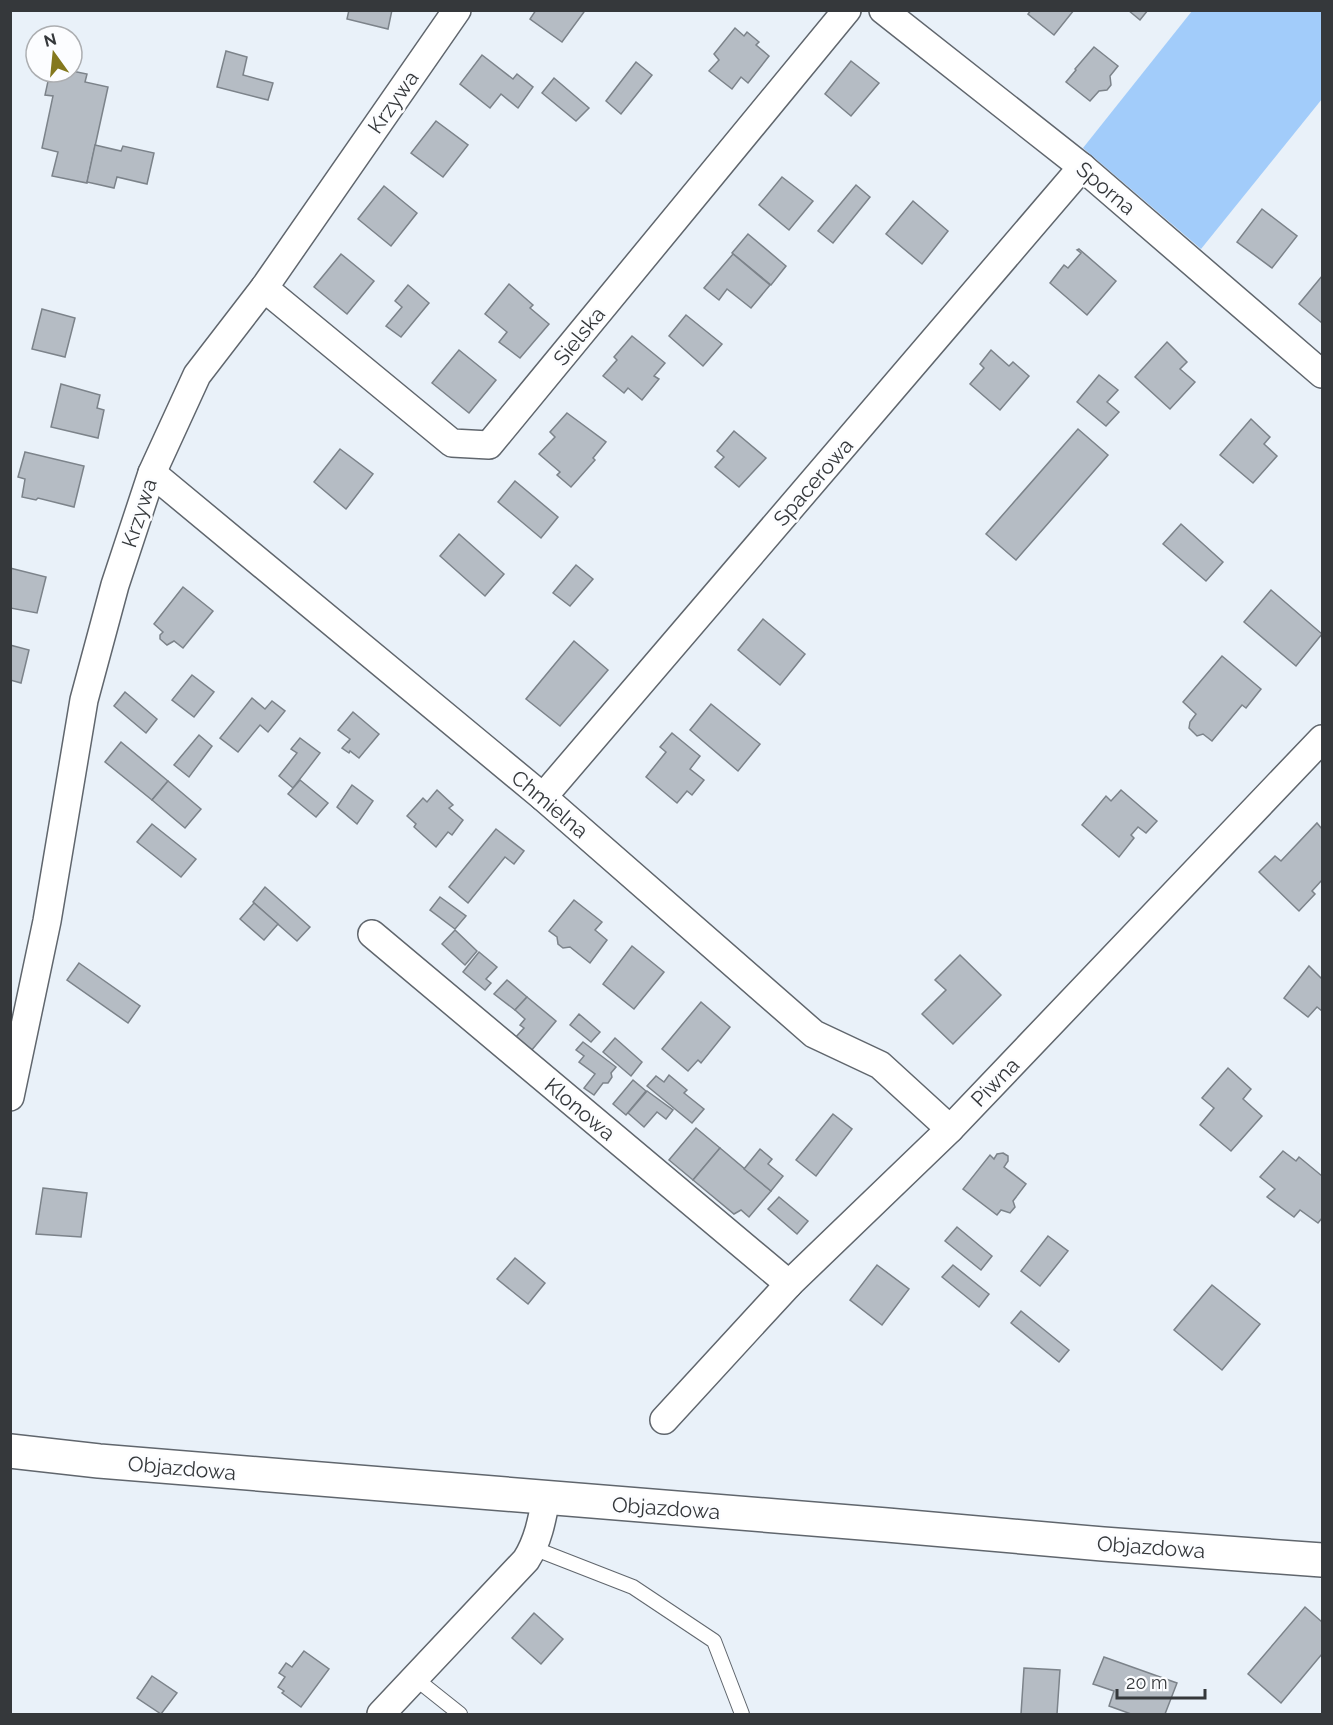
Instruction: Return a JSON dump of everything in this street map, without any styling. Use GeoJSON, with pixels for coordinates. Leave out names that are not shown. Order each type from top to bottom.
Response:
{"type":"FeatureCollection","features":[{"type":"Feature","properties":{"kind":"main road","name":"Objazdowa"},"geometry":{"type":"LineString","coordinates":[[10,1451],[99,1461],[1323,1560]]}},
{"type":"Feature","properties":{"kind":"street","name":"Krzywa"},"geometry":{"type":"LineString","coordinates":[[10,1097],[47,921],[84,700],[115,585],[152,473],[197,375],[264,288],[457,10]]}},
{"type":"Feature","properties":{"kind":"street","name":"Sielska"},"geometry":{"type":"LineString","coordinates":[[264,288],[452,443],[489,445],[847,10]]}},
{"type":"Feature","properties":{"kind":"street","name":"Sporna"},"geometry":{"type":"LineString","coordinates":[[883,10],[1082,167],[1323,374]]}},
{"type":"Feature","properties":{"kind":"street","name":"Spacerowa"},"geometry":{"type":"LineString","coordinates":[[543,797],[1082,167]]}},
{"type":"Feature","properties":{"kind":"street","name":"Chmielna"},"geometry":{"type":"LineString","coordinates":[[152,473],[543,797],[814,1034],[880,1065],[950,1129]]}},
{"type":"Feature","properties":{"kind":"street","name":"Piwna"},"geometry":{"type":"LineString","coordinates":[[664,1420],[789,1284],[950,1129],[1323,739]]}},
{"type":"Feature","properties":{"kind":"street","name":"Klonowa"},"geometry":{"type":"LineString","coordinates":[[372,934],[789,1284]]}},
{"type":"Feature","properties":{"kind":"street"},"geometry":{"type":"LineString","coordinates":[[381,1714],[526,1560],[533,1548],[542,1521],[546,1498]]}},
{"type":"Feature","properties":{"kind":"lane"},"geometry":{"type":"LineString","coordinates":[[533,1548],[633,1587],[714,1641],[742,1714]]}},
{"type":"Feature","properties":{"kind":"lane"},"geometry":{"type":"LineString","coordinates":[[416,1679],[460,1714]]}},
{"type":"Feature","properties":{"kind":"shaded area"},"geometry":{"type":"Polygon","coordinates":[[[1192,11],[1322,11],[1322,99],[1201,249],[1083,148],[1192,11]]]}},
{"type":"Feature","properties":{"kind":"building"},"geometry":{"type":"Polygon","coordinates":[[[349,10],[392,10],[388,29],[347,19],[349,10]]]}},
{"type":"Feature","properties":{"kind":"building"},"geometry":{"type":"Polygon","coordinates":[[[536,10],[581,10],[584,12],[562,42],[530,19],[536,10]]]}},
{"type":"Feature","properties":{"kind":"building"},"geometry":{"type":"Polygon","coordinates":[[[1031,10],[1074,10],[1054,35],[1028,14],[1031,10]]]}},
{"type":"Feature","properties":{"kind":"building"},"geometry":{"type":"Polygon","coordinates":[[[1128,10],[1148,10],[1140,20],[1128,10]]]}},
{"type":"Feature","properties":{"kind":"building"},"geometry":{"type":"Polygon","coordinates":[[[735,28],[744,36],[747,32],[759,42],[756,45],[769,56],[748,83],[741,77],[732,89],[709,71],[719,60],[714,54],[735,28]]]}},
{"type":"Feature","properties":{"kind":"building"},"geometry":{"type":"Polygon","coordinates":[[[1094,47],[1118,66],[1110,76],[1111,85],[1107,90],[1099,91],[1090,101],[1066,82],[1094,47]]]}},
{"type":"Feature","properties":{"kind":"building"},"geometry":{"type":"Polygon","coordinates":[[[226,51],[247,57],[243,75],[273,83],[268,100],[217,87],[226,51]]]}},
{"type":"Feature","properties":{"kind":"building"},"geometry":{"type":"Polygon","coordinates":[[[482,55],[513,79],[517,74],[533,87],[518,108],[501,94],[490,108],[460,84],[482,55]]]}},
{"type":"Feature","properties":{"kind":"building"},"geometry":{"type":"Polygon","coordinates":[[[851,61],[879,83],[851,116],[825,94],[851,61]]]}},
{"type":"Feature","properties":{"kind":"building"},"geometry":{"type":"Polygon","coordinates":[[[636,62],[652,75],[621,114],[606,101],[636,62]]]}},
{"type":"Feature","properties":{"kind":"building"},"geometry":{"type":"Polygon","coordinates":[[[84,73],[87,74],[85,82],[108,87],[87,183],[52,176],[58,152],[42,148],[53,96],[45,95],[47,84],[84,84],[84,73]]]}},
{"type":"Feature","properties":{"kind":"building"},"geometry":{"type":"Polygon","coordinates":[[[554,78],[589,108],[576,121],[542,93],[554,78]]]}},
{"type":"Feature","properties":{"kind":"building"},"geometry":{"type":"Polygon","coordinates":[[[436,121],[468,145],[443,177],[411,153],[436,121]]]}},
{"type":"Feature","properties":{"kind":"building"},"geometry":{"type":"Polygon","coordinates":[[[95,145],[121,151],[123,146],[154,153],[147,184],[117,177],[114,188],[87,182],[95,145]]]}},
{"type":"Feature","properties":{"kind":"building"},"geometry":{"type":"Polygon","coordinates":[[[782,177],[813,201],[789,230],[759,205],[782,177]]]}},
{"type":"Feature","properties":{"kind":"building"},"geometry":{"type":"Polygon","coordinates":[[[856,185],[870,197],[833,243],[818,231],[856,185]]]}},
{"type":"Feature","properties":{"kind":"building"},"geometry":{"type":"Polygon","coordinates":[[[384,186],[417,213],[391,246],[358,219],[384,186]]]}},
{"type":"Feature","properties":{"kind":"building"},"geometry":{"type":"Polygon","coordinates":[[[913,201],[948,231],[922,264],[886,234],[913,201]]]}},
{"type":"Feature","properties":{"kind":"building"},"geometry":{"type":"Polygon","coordinates":[[[1262,209],[1297,236],[1272,268],[1237,242],[1262,209]]]}},
{"type":"Feature","properties":{"kind":"building"},"geometry":{"type":"Polygon","coordinates":[[[748,234],[786,266],[771,285],[732,253],[748,234]]]}},
{"type":"Feature","properties":{"kind":"building"},"geometry":{"type":"Polygon","coordinates":[[[1079,249],[1116,281],[1087,315],[1050,283],[1064,265],[1068,268],[1081,253],[1077,250],[1079,249]]]}},
{"type":"Feature","properties":{"kind":"building"},"geometry":{"type":"Polygon","coordinates":[[[341,254],[374,281],[347,314],[314,287],[341,254]]]}},
{"type":"Feature","properties":{"kind":"building"},"geometry":{"type":"Polygon","coordinates":[[[733,254],[770,285],[751,308],[727,289],[719,300],[704,288],[733,254]]]}},
{"type":"Feature","properties":{"kind":"building"},"geometry":{"type":"Polygon","coordinates":[[[1322,276],[1322,323],[1299,304],[1322,276]]]}},
{"type":"Feature","properties":{"kind":"building"},"geometry":{"type":"Polygon","coordinates":[[[509,284],[533,305],[530,308],[549,324],[520,358],[499,342],[507,332],[485,314],[509,284]]]}},
{"type":"Feature","properties":{"kind":"building"},"geometry":{"type":"Polygon","coordinates":[[[408,285],[429,303],[401,337],[386,326],[402,307],[395,301],[408,285]]]}},
{"type":"Feature","properties":{"kind":"building"},"geometry":{"type":"Polygon","coordinates":[[[42,309],[75,318],[65,357],[32,349],[42,309]]]}},
{"type":"Feature","properties":{"kind":"building"},"geometry":{"type":"Polygon","coordinates":[[[686,315],[722,344],[703,366],[669,336],[686,315]]]}},
{"type":"Feature","properties":{"kind":"building"},"geometry":{"type":"Polygon","coordinates":[[[632,336],[665,363],[654,376],[659,379],[642,400],[628,388],[624,393],[603,376],[617,360],[614,357],[632,336]]]}},
{"type":"Feature","properties":{"kind":"building"},"geometry":{"type":"Polygon","coordinates":[[[1167,342],[1187,362],[1180,369],[1195,382],[1170,409],[1135,377],[1167,342]]]}},
{"type":"Feature","properties":{"kind":"building"},"geometry":{"type":"Polygon","coordinates":[[[459,350],[496,380],[469,413],[432,383],[459,350]]]}},
{"type":"Feature","properties":{"kind":"building"},"geometry":{"type":"Polygon","coordinates":[[[991,350],[1009,366],[1013,362],[1029,376],[1000,410],[970,384],[984,368],[980,364],[991,350]]]}},
{"type":"Feature","properties":{"kind":"building"},"geometry":{"type":"Polygon","coordinates":[[[1099,375],[1118,390],[1107,402],[1119,412],[1106,426],[1077,402],[1099,375]]]}},
{"type":"Feature","properties":{"kind":"building"},"geometry":{"type":"Polygon","coordinates":[[[61,384],[100,395],[97,408],[104,410],[98,438],[51,427],[61,384]]]}},
{"type":"Feature","properties":{"kind":"building"},"geometry":{"type":"Polygon","coordinates":[[[567,413],[606,442],[593,458],[595,460],[571,487],[557,475],[560,472],[539,454],[555,437],[550,432],[567,413]]]}},
{"type":"Feature","properties":{"kind":"building"},"geometry":{"type":"Polygon","coordinates":[[[1251,419],[1270,437],[1264,444],[1277,456],[1253,483],[1220,455],[1251,419]]]}},
{"type":"Feature","properties":{"kind":"building"},"geometry":{"type":"Polygon","coordinates":[[[1078,429],[1108,455],[1016,560],[986,534],[1078,429]]]}},
{"type":"Feature","properties":{"kind":"building"},"geometry":{"type":"Polygon","coordinates":[[[734,431],[766,458],[739,487],[715,467],[724,457],[717,451],[734,431]]]}},
{"type":"Feature","properties":{"kind":"building"},"geometry":{"type":"Polygon","coordinates":[[[340,449],[373,474],[346,509],[314,482],[340,449]]]}},
{"type":"Feature","properties":{"kind":"building"},"geometry":{"type":"Polygon","coordinates":[[[25,452],[84,466],[74,507],[38,498],[36,500],[22,497],[25,479],[18,477],[25,452]]]}},
{"type":"Feature","properties":{"kind":"building"},"geometry":{"type":"Polygon","coordinates":[[[515,481],[558,517],[541,538],[498,502],[515,481]]]}},
{"type":"Feature","properties":{"kind":"building"},"geometry":{"type":"Polygon","coordinates":[[[1181,524],[1223,562],[1206,581],[1163,544],[1181,524]]]}},
{"type":"Feature","properties":{"kind":"building"},"geometry":{"type":"Polygon","coordinates":[[[459,534],[504,574],[485,596],[440,556],[459,534]]]}},
{"type":"Feature","properties":{"kind":"building"},"geometry":{"type":"Polygon","coordinates":[[[576,565],[593,579],[570,606],[553,593],[576,565]]]}},
{"type":"Feature","properties":{"kind":"building"},"geometry":{"type":"Polygon","coordinates":[[[10,568],[46,577],[37,613],[10,608],[10,568]]]}},
{"type":"Feature","properties":{"kind":"building"},"geometry":{"type":"Polygon","coordinates":[[[183,587],[213,611],[183,648],[174,641],[167,645],[160,639],[163,632],[154,624],[183,587]]]}},
{"type":"Feature","properties":{"kind":"building"},"geometry":{"type":"Polygon","coordinates":[[[1271,590],[1322,634],[1296,666],[1244,622],[1271,590]]]}},
{"type":"Feature","properties":{"kind":"building"},"geometry":{"type":"Polygon","coordinates":[[[763,619],[805,654],[780,685],[738,650],[763,619]]]}},
{"type":"Feature","properties":{"kind":"building"},"geometry":{"type":"Polygon","coordinates":[[[574,641],[608,670],[560,726],[526,699],[574,641]]]}},
{"type":"Feature","properties":{"kind":"building"},"geometry":{"type":"Polygon","coordinates":[[[10,645],[29,650],[21,683],[10,680],[10,645]]]}},
{"type":"Feature","properties":{"kind":"building"},"geometry":{"type":"Polygon","coordinates":[[[1222,656],[1261,689],[1246,708],[1242,705],[1212,741],[1203,734],[1197,736],[1189,728],[1196,714],[1183,702],[1222,656]]]}},
{"type":"Feature","properties":{"kind":"building"},"geometry":{"type":"Polygon","coordinates":[[[192,675],[214,692],[194,717],[172,700],[192,675]]]}},
{"type":"Feature","properties":{"kind":"building"},"geometry":{"type":"Polygon","coordinates":[[[125,692],[157,719],[146,733],[114,706],[125,692]]]}},
{"type":"Feature","properties":{"kind":"building"},"geometry":{"type":"Polygon","coordinates":[[[252,698],[265,709],[272,701],[285,711],[268,732],[260,725],[238,752],[220,738],[252,698]]]}},
{"type":"Feature","properties":{"kind":"building"},"geometry":{"type":"Polygon","coordinates":[[[711,704],[760,744],[738,771],[690,730],[711,704]]]}},
{"type":"Feature","properties":{"kind":"building"},"geometry":{"type":"Polygon","coordinates":[[[353,712],[379,734],[359,758],[342,748],[350,739],[338,730],[353,712]]]}},
{"type":"Feature","properties":{"kind":"building"},"geometry":{"type":"Polygon","coordinates":[[[672,733],[700,756],[690,769],[704,780],[692,795],[687,791],[677,803],[646,777],[666,752],[660,747],[672,733]]]}},
{"type":"Feature","properties":{"kind":"building"},"geometry":{"type":"Polygon","coordinates":[[[199,735],[212,746],[189,777],[174,765],[199,735]]]}},
{"type":"Feature","properties":{"kind":"building"},"geometry":{"type":"Polygon","coordinates":[[[300,738],[320,753],[293,788],[279,776],[297,753],[291,749],[300,738]]]}},
{"type":"Feature","properties":{"kind":"building"},"geometry":{"type":"Polygon","coordinates":[[[121,742],[168,781],[152,800],[105,762],[121,742]]]}},
{"type":"Feature","properties":{"kind":"building"},"geometry":{"type":"Polygon","coordinates":[[[300,780],[328,803],[316,817],[288,794],[300,780]]]}},
{"type":"Feature","properties":{"kind":"building"},"geometry":{"type":"Polygon","coordinates":[[[168,781],[201,809],[185,828],[152,800],[168,781]]]}},
{"type":"Feature","properties":{"kind":"building"},"geometry":{"type":"Polygon","coordinates":[[[352,785],[373,801],[357,824],[337,807],[352,785]]]}},
{"type":"Feature","properties":{"kind":"building"},"geometry":{"type":"Polygon","coordinates":[[[437,790],[453,805],[449,808],[463,820],[452,835],[448,832],[436,847],[414,827],[416,824],[407,816],[423,798],[427,802],[437,790]]]}},
{"type":"Feature","properties":{"kind":"building"},"geometry":{"type":"Polygon","coordinates":[[[1121,790],[1157,821],[1146,833],[1138,827],[1131,835],[1134,838],[1119,857],[1082,825],[1106,796],[1111,801],[1121,790]]]}},
{"type":"Feature","properties":{"kind":"building"},"geometry":{"type":"Polygon","coordinates":[[[1317,823],[1322,829],[1322,880],[1312,891],[1315,894],[1299,911],[1259,872],[1275,856],[1281,861],[1317,823]]]}},
{"type":"Feature","properties":{"kind":"building"},"geometry":{"type":"Polygon","coordinates":[[[152,824],[196,859],[181,877],[137,842],[152,824]]]}},
{"type":"Feature","properties":{"kind":"building"},"geometry":{"type":"Polygon","coordinates":[[[496,829],[524,851],[514,864],[505,857],[468,903],[449,887],[496,829]]]}},
{"type":"Feature","properties":{"kind":"building"},"geometry":{"type":"Polygon","coordinates":[[[265,887],[310,927],[297,941],[253,902],[265,887]]]}},
{"type":"Feature","properties":{"kind":"building"},"geometry":{"type":"Polygon","coordinates":[[[440,897],[466,916],[455,929],[430,910],[440,897]]]}},
{"type":"Feature","properties":{"kind":"building"},"geometry":{"type":"Polygon","coordinates":[[[574,900],[602,922],[595,930],[607,940],[590,963],[570,947],[563,948],[558,944],[557,937],[549,931],[574,900]]]}},
{"type":"Feature","properties":{"kind":"building"},"geometry":{"type":"Polygon","coordinates":[[[254,903],[278,924],[264,940],[240,919],[254,903]]]}},
{"type":"Feature","properties":{"kind":"building"},"geometry":{"type":"Polygon","coordinates":[[[455,930],[477,951],[465,965],[442,944],[455,930]]]}},
{"type":"Feature","properties":{"kind":"building"},"geometry":{"type":"Polygon","coordinates":[[[632,946],[664,972],[634,1009],[603,984],[632,946]]]}},
{"type":"Feature","properties":{"kind":"building"},"geometry":{"type":"Polygon","coordinates":[[[479,952],[497,967],[486,979],[491,983],[485,990],[463,972],[479,952]]]}},
{"type":"Feature","properties":{"kind":"building"},"geometry":{"type":"Polygon","coordinates":[[[960,955],[1001,995],[953,1044],[922,1014],[946,990],[935,980],[960,955]]]}},
{"type":"Feature","properties":{"kind":"building"},"geometry":{"type":"Polygon","coordinates":[[[79,963],[140,1006],[128,1023],[67,980],[79,963]]]}},
{"type":"Feature","properties":{"kind":"building"},"geometry":{"type":"Polygon","coordinates":[[[1309,966],[1321,978],[1322,976],[1322,1011],[1317,1007],[1308,1017],[1284,998],[1309,966]]]}},
{"type":"Feature","properties":{"kind":"building"},"geometry":{"type":"Polygon","coordinates":[[[507,980],[527,997],[515,1010],[494,994],[507,980]]]}},
{"type":"Feature","properties":{"kind":"building"},"geometry":{"type":"Polygon","coordinates":[[[527,997],[556,1021],[531,1051],[515,1038],[524,1028],[520,1025],[525,1019],[515,1010],[527,997]]]}},
{"type":"Feature","properties":{"kind":"building"},"geometry":{"type":"Polygon","coordinates":[[[701,1002],[730,1027],[701,1063],[698,1060],[688,1071],[662,1049],[701,1002]]]}},
{"type":"Feature","properties":{"kind":"building"},"geometry":{"type":"Polygon","coordinates":[[[579,1014],[600,1032],[591,1042],[570,1025],[579,1014]]]}},
{"type":"Feature","properties":{"kind":"building"},"geometry":{"type":"Polygon","coordinates":[[[615,1038],[642,1062],[631,1076],[603,1052],[615,1038]]]}},
{"type":"Feature","properties":{"kind":"building"},"geometry":{"type":"Polygon","coordinates":[[[583,1042],[616,1067],[608,1083],[603,1083],[594,1095],[584,1088],[595,1074],[579,1062],[584,1056],[576,1050],[583,1042]]]}},
{"type":"Feature","properties":{"kind":"building"},"geometry":{"type":"Polygon","coordinates":[[[1228,1068],[1251,1089],[1243,1099],[1262,1116],[1231,1151],[1200,1125],[1214,1108],[1202,1098],[1228,1068]]]}},
{"type":"Feature","properties":{"kind":"building"},"geometry":{"type":"Polygon","coordinates":[[[669,1075],[687,1090],[684,1093],[704,1109],[692,1123],[647,1086],[656,1076],[664,1082],[669,1075]]]}},
{"type":"Feature","properties":{"kind":"building"},"geometry":{"type":"Polygon","coordinates":[[[633,1080],[646,1091],[626,1115],[613,1104],[633,1080]]]}},
{"type":"Feature","properties":{"kind":"building"},"geometry":{"type":"Polygon","coordinates":[[[647,1091],[673,1110],[666,1119],[657,1112],[644,1127],[628,1113],[647,1091]]]}},
{"type":"Feature","properties":{"kind":"building"},"geometry":{"type":"Polygon","coordinates":[[[833,1114],[852,1129],[816,1176],[796,1160],[833,1114]]]}},
{"type":"Feature","properties":{"kind":"building"},"geometry":{"type":"Polygon","coordinates":[[[696,1128],[720,1148],[693,1180],[669,1160],[696,1128]]]}},
{"type":"Feature","properties":{"kind":"building"},"geometry":{"type":"Polygon","coordinates":[[[720,1148],[771,1191],[749,1217],[741,1210],[734,1214],[693,1180],[720,1148]]]}},
{"type":"Feature","properties":{"kind":"building"},"geometry":{"type":"Polygon","coordinates":[[[760,1149],[772,1159],[768,1164],[783,1176],[771,1191],[744,1169],[760,1149]]]}},
{"type":"Feature","properties":{"kind":"building"},"geometry":{"type":"Polygon","coordinates":[[[1283,1151],[1296,1161],[1299,1157],[1322,1176],[1322,1218],[1318,1223],[1300,1210],[1294,1217],[1267,1197],[1275,1189],[1260,1177],[1283,1151]]]}},
{"type":"Feature","properties":{"kind":"building"},"geometry":{"type":"Polygon","coordinates":[[[1003,1153],[1008,1156],[1004,1167],[1026,1184],[1013,1201],[1015,1207],[1010,1213],[1001,1210],[997,1215],[963,1189],[990,1155],[994,1159],[997,1154],[1003,1153]]]}},
{"type":"Feature","properties":{"kind":"building"},"geometry":{"type":"Polygon","coordinates":[[[43,1188],[87,1193],[81,1237],[36,1234],[43,1188]]]}},
{"type":"Feature","properties":{"kind":"building"},"geometry":{"type":"Polygon","coordinates":[[[779,1197],[808,1221],[797,1234],[768,1209],[779,1197]]]}},
{"type":"Feature","properties":{"kind":"building"},"geometry":{"type":"Polygon","coordinates":[[[957,1227],[992,1256],[981,1270],[945,1241],[957,1227]]]}},
{"type":"Feature","properties":{"kind":"building"},"geometry":{"type":"Polygon","coordinates":[[[1048,1236],[1068,1251],[1040,1286],[1021,1271],[1048,1236]]]}},
{"type":"Feature","properties":{"kind":"building"},"geometry":{"type":"Polygon","coordinates":[[[515,1258],[545,1283],[528,1304],[497,1279],[515,1258]]]}},
{"type":"Feature","properties":{"kind":"building"},"geometry":{"type":"Polygon","coordinates":[[[877,1265],[909,1289],[882,1325],[850,1300],[877,1265]]]}},
{"type":"Feature","properties":{"kind":"building"},"geometry":{"type":"Polygon","coordinates":[[[953,1265],[989,1294],[979,1307],[942,1277],[953,1265]]]}},
{"type":"Feature","properties":{"kind":"building"},"geometry":{"type":"Polygon","coordinates":[[[1212,1285],[1260,1324],[1222,1370],[1174,1330],[1212,1285]]]}},
{"type":"Feature","properties":{"kind":"building"},"geometry":{"type":"Polygon","coordinates":[[[1021,1311],[1069,1350],[1059,1362],[1011,1323],[1021,1311]]]}},
{"type":"Feature","properties":{"kind":"building"},"geometry":{"type":"Polygon","coordinates":[[[1305,1607],[1322,1622],[1322,1654],[1281,1703],[1248,1674],[1305,1607]]]}},
{"type":"Feature","properties":{"kind":"building"},"geometry":{"type":"Polygon","coordinates":[[[534,1613],[563,1639],[541,1664],[512,1638],[534,1613]]]}},
{"type":"Feature","properties":{"kind":"building"},"geometry":{"type":"Polygon","coordinates":[[[304,1651],[329,1669],[301,1707],[282,1693],[284,1691],[278,1687],[285,1677],[279,1673],[286,1663],[292,1667],[304,1651]]]}},
{"type":"Feature","properties":{"kind":"building"},"geometry":{"type":"Polygon","coordinates":[[[1104,1657],[1177,1683],[1165,1714],[1131,1714],[1109,1706],[1114,1691],[1093,1684],[1104,1657]]]}},
{"type":"Feature","properties":{"kind":"building"},"geometry":{"type":"Polygon","coordinates":[[[1024,1668],[1060,1670],[1057,1714],[1021,1714],[1024,1668]]]}},
{"type":"Feature","properties":{"kind":"building"},"geometry":{"type":"Polygon","coordinates":[[[152,1676],[177,1693],[161,1714],[137,1698],[152,1676]]]}}]}
